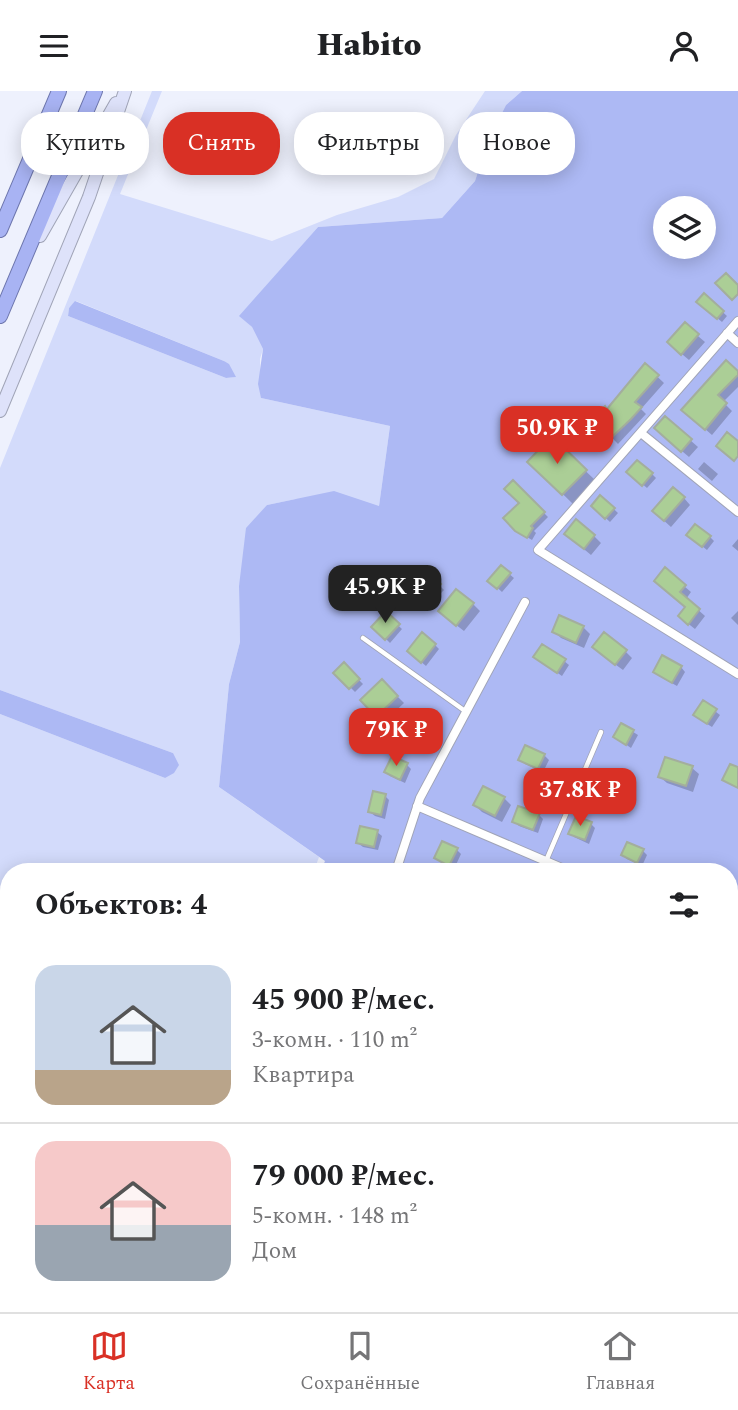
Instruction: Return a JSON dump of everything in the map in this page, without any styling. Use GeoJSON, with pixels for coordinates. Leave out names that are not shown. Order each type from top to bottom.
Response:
{"type":"FeatureCollection","features":[{"type":"Feature","properties":{"kind":"highway"},"geometry":{"type":"LineString","coordinates":[[0,230],[59,91]]}},
{"type":"Feature","properties":{"kind":"highway"},"geometry":{"type":"LineString","coordinates":[[0,316],[95,91]]}},
{"type":"Feature","properties":{"kind":"main road"},"geometry":{"type":"LineString","coordinates":[[17,276],[124,91]]}},
{"type":"Feature","properties":{"kind":"main road"},"geometry":{"type":"LineString","coordinates":[[0,411],[89,197],[124,91]]}},
{"type":"Feature","properties":{"kind":"street"},"geometry":{"type":"LineString","coordinates":[[738,321],[538,550],[738,674]]}},
{"type":"Feature","properties":{"kind":"street"},"geometry":{"type":"LineString","coordinates":[[727,334],[738,343]]}},
{"type":"Feature","properties":{"kind":"street"},"geometry":{"type":"LineString","coordinates":[[641,433],[738,512]]}},
{"type":"Feature","properties":{"kind":"street"},"geometry":{"type":"LineString","coordinates":[[399,863],[420,798],[525,602]]}},
{"type":"Feature","properties":{"kind":"street"},"geometry":{"type":"LineString","coordinates":[[417,806],[546,862]]}},
{"type":"Feature","properties":{"kind":"lane"},"geometry":{"type":"LineString","coordinates":[[363,638],[466,712]]}},
{"type":"Feature","properties":{"kind":"lane"},"geometry":{"type":"LineString","coordinates":[[546,862],[601,732]]}},
{"type":"Feature","properties":{"kind":"shaded area"},"geometry":{"type":"Polygon","coordinates":[[[152,91],[162,91],[149,123],[149,112],[144,112],[152,91]]]}},
{"type":"Feature","properties":{"kind":"shaded area"},"geometry":{"type":"Polygon","coordinates":[[[485,91],[522,91],[506,105],[502,112],[471,112],[485,91]]]}},
{"type":"Feature","properties":{"kind":"shaded area"},"geometry":{"type":"Polygon","coordinates":[[[522,91],[738,91],[738,863],[324,863],[219,787],[229,684],[240,642],[239,586],[246,528],[267,505],[334,491],[379,506],[390,426],[261,398],[258,384],[263,349],[252,327],[239,316],[318,227],[442,218],[475,181],[477,175],[575,175],[575,112],[502,112],[506,105],[522,91]]]}},
{"type":"Feature","properties":{"kind":"shaded area"},"geometry":{"type":"Polygon","coordinates":[[[458,132],[458,175],[477,175],[475,181],[442,218],[318,227],[240,316],[252,327],[263,349],[260,359],[261,398],[390,426],[379,506],[296,499],[267,505],[239,586],[240,642],[229,684],[219,787],[319,857],[317,863],[0,863],[0,714],[165,778],[173,753],[0,690],[0,468],[118,175],[128,175],[120,194],[272,241],[337,215],[398,197],[434,179],[436,175],[444,175],[444,159],[458,132]],[[76,301],[69,308],[68,316],[226,378],[235,377],[224,361],[76,301]]]}},
{"type":"Feature","properties":{"kind":"shaded area"},"geometry":{"type":"Polygon","coordinates":[[[75,301],[224,361],[229,364],[236,377],[226,378],[68,316],[69,308],[75,301]]]}},
{"type":"Feature","properties":{"kind":"shaded area"},"geometry":{"type":"Polygon","coordinates":[[[0,690],[173,753],[179,765],[174,773],[165,778],[0,714],[0,690]]]}},
{"type":"Feature","properties":{"kind":"building"},"geometry":{"type":"Polygon","coordinates":[[[726,273],[738,285],[738,294],[732,300],[715,283],[726,273]]]}},
{"type":"Feature","properties":{"kind":"building"},"geometry":{"type":"Polygon","coordinates":[[[704,293],[724,311],[717,319],[696,302],[704,293]]]}},
{"type":"Feature","properties":{"kind":"building"},"geometry":{"type":"Polygon","coordinates":[[[685,322],[699,334],[681,355],[667,342],[685,322]]]}},
{"type":"Feature","properties":{"kind":"building"},"geometry":{"type":"Polygon","coordinates":[[[726,360],[738,371],[738,375],[718,395],[727,403],[705,430],[681,410],[726,360]]]}},
{"type":"Feature","properties":{"kind":"building"},"geometry":{"type":"Polygon","coordinates":[[[645,363],[659,375],[635,402],[642,407],[610,439],[591,419],[605,406],[607,409],[645,363]]]}},
{"type":"Feature","properties":{"kind":"building"},"geometry":{"type":"Polygon","coordinates":[[[665,416],[692,439],[681,452],[654,428],[665,416]]]}},
{"type":"Feature","properties":{"kind":"building"},"geometry":{"type":"Polygon","coordinates":[[[727,432],[738,441],[738,456],[734,461],[716,446],[727,432]]]}},
{"type":"Feature","properties":{"kind":"building"},"geometry":{"type":"Polygon","coordinates":[[[552,436],[587,470],[562,495],[527,462],[552,436]]]}},
{"type":"Feature","properties":{"kind":"building"},"geometry":{"type":"Polygon","coordinates":[[[637,460],[653,473],[642,486],[626,472],[637,460]]]}},
{"type":"Feature","properties":{"kind":"building"},"geometry":{"type":"Polygon","coordinates":[[[513,480],[545,512],[531,526],[533,528],[527,538],[515,531],[503,518],[519,503],[504,489],[513,480]]]}},
{"type":"Feature","properties":{"kind":"building"},"geometry":{"type":"Polygon","coordinates":[[[673,487],[685,497],[664,521],[652,511],[673,487]]]}},
{"type":"Feature","properties":{"kind":"building"},"geometry":{"type":"Polygon","coordinates":[[[600,495],[615,508],[605,519],[591,506],[600,495]]]}},
{"type":"Feature","properties":{"kind":"building"},"geometry":{"type":"Polygon","coordinates":[[[576,519],[595,535],[584,549],[564,534],[576,519]]]}},
{"type":"Feature","properties":{"kind":"building"},"geometry":{"type":"Polygon","coordinates":[[[695,524],[711,536],[702,547],[686,535],[695,524]]]}},
{"type":"Feature","properties":{"kind":"building"},"geometry":{"type":"Polygon","coordinates":[[[501,565],[511,573],[497,589],[487,581],[501,565]]]}},
{"type":"Feature","properties":{"kind":"building"},"geometry":{"type":"Polygon","coordinates":[[[665,567],[686,585],[680,592],[700,609],[688,625],[678,616],[685,607],[654,581],[665,567]]]}},
{"type":"Feature","properties":{"kind":"building"},"geometry":{"type":"Polygon","coordinates":[[[428,572],[441,584],[426,599],[414,586],[428,572]]]}},
{"type":"Feature","properties":{"kind":"building"},"geometry":{"type":"Polygon","coordinates":[[[456,589],[474,603],[456,626],[438,611],[456,589]]]}},
{"type":"Feature","properties":{"kind":"building"},"geometry":{"type":"Polygon","coordinates":[[[386,611],[400,624],[385,640],[371,627],[386,611]]]}},
{"type":"Feature","properties":{"kind":"building"},"geometry":{"type":"Polygon","coordinates":[[[559,615],[584,626],[576,643],[552,632],[559,615]]]}},
{"type":"Feature","properties":{"kind":"building"},"geometry":{"type":"Polygon","coordinates":[[[422,632],[436,644],[421,663],[407,651],[422,632]]]}},
{"type":"Feature","properties":{"kind":"building"},"geometry":{"type":"Polygon","coordinates":[[[604,632],[627,650],[615,665],[592,647],[604,632]]]}},
{"type":"Feature","properties":{"kind":"building"},"geometry":{"type":"Polygon","coordinates":[[[542,644],[566,659],[557,673],[533,657],[542,644]]]}},
{"type":"Feature","properties":{"kind":"building"},"geometry":{"type":"Polygon","coordinates":[[[662,655],[682,666],[672,683],[653,672],[662,655]]]}},
{"type":"Feature","properties":{"kind":"building"},"geometry":{"type":"Polygon","coordinates":[[[344,662],[360,679],[349,689],[333,673],[344,662]]]}},
{"type":"Feature","properties":{"kind":"building"},"geometry":{"type":"Polygon","coordinates":[[[382,679],[398,696],[376,717],[360,700],[382,679]]]}},
{"type":"Feature","properties":{"kind":"building"},"geometry":{"type":"Polygon","coordinates":[[[703,700],[717,709],[707,724],[693,715],[703,700]]]}},
{"type":"Feature","properties":{"kind":"building"},"geometry":{"type":"Polygon","coordinates":[[[412,713],[432,723],[423,741],[403,731],[412,713]]]}},
{"type":"Feature","properties":{"kind":"building"},"geometry":{"type":"Polygon","coordinates":[[[621,723],[634,730],[626,745],[613,737],[621,723]]]}},
{"type":"Feature","properties":{"kind":"building"},"geometry":{"type":"Polygon","coordinates":[[[525,745],[545,754],[538,769],[518,760],[525,745]]]}},
{"type":"Feature","properties":{"kind":"building"},"geometry":{"type":"Polygon","coordinates":[[[392,756],[408,763],[400,780],[384,772],[392,756]]]}},
{"type":"Feature","properties":{"kind":"building"},"geometry":{"type":"Polygon","coordinates":[[[665,757],[693,766],[686,786],[658,777],[665,757]]]}},
{"type":"Feature","properties":{"kind":"building"},"geometry":{"type":"Polygon","coordinates":[[[730,764],[738,767],[738,788],[722,780],[730,764]]]}},
{"type":"Feature","properties":{"kind":"building"},"geometry":{"type":"Polygon","coordinates":[[[483,786],[505,797],[495,816],[473,805],[483,786]]]}},
{"type":"Feature","properties":{"kind":"building"},"geometry":{"type":"Polygon","coordinates":[[[373,791],[386,794],[381,815],[368,812],[373,791]]]}},
{"type":"Feature","properties":{"kind":"building"},"geometry":{"type":"Polygon","coordinates":[[[518,806],[540,813],[533,830],[512,822],[518,806]]]}},
{"type":"Feature","properties":{"kind":"building"},"geometry":{"type":"Polygon","coordinates":[[[576,816],[592,822],[585,840],[568,834],[576,816]]]}},
{"type":"Feature","properties":{"kind":"building"},"geometry":{"type":"Polygon","coordinates":[[[360,826],[378,830],[374,847],[356,843],[360,826]]]}},
{"type":"Feature","properties":{"kind":"building"},"geometry":{"type":"Polygon","coordinates":[[[442,841],[458,848],[450,863],[434,858],[442,841]]]}},
{"type":"Feature","properties":{"kind":"building"},"geometry":{"type":"Polygon","coordinates":[[[627,842],[644,849],[637,863],[621,855],[627,842]]]}}]}
